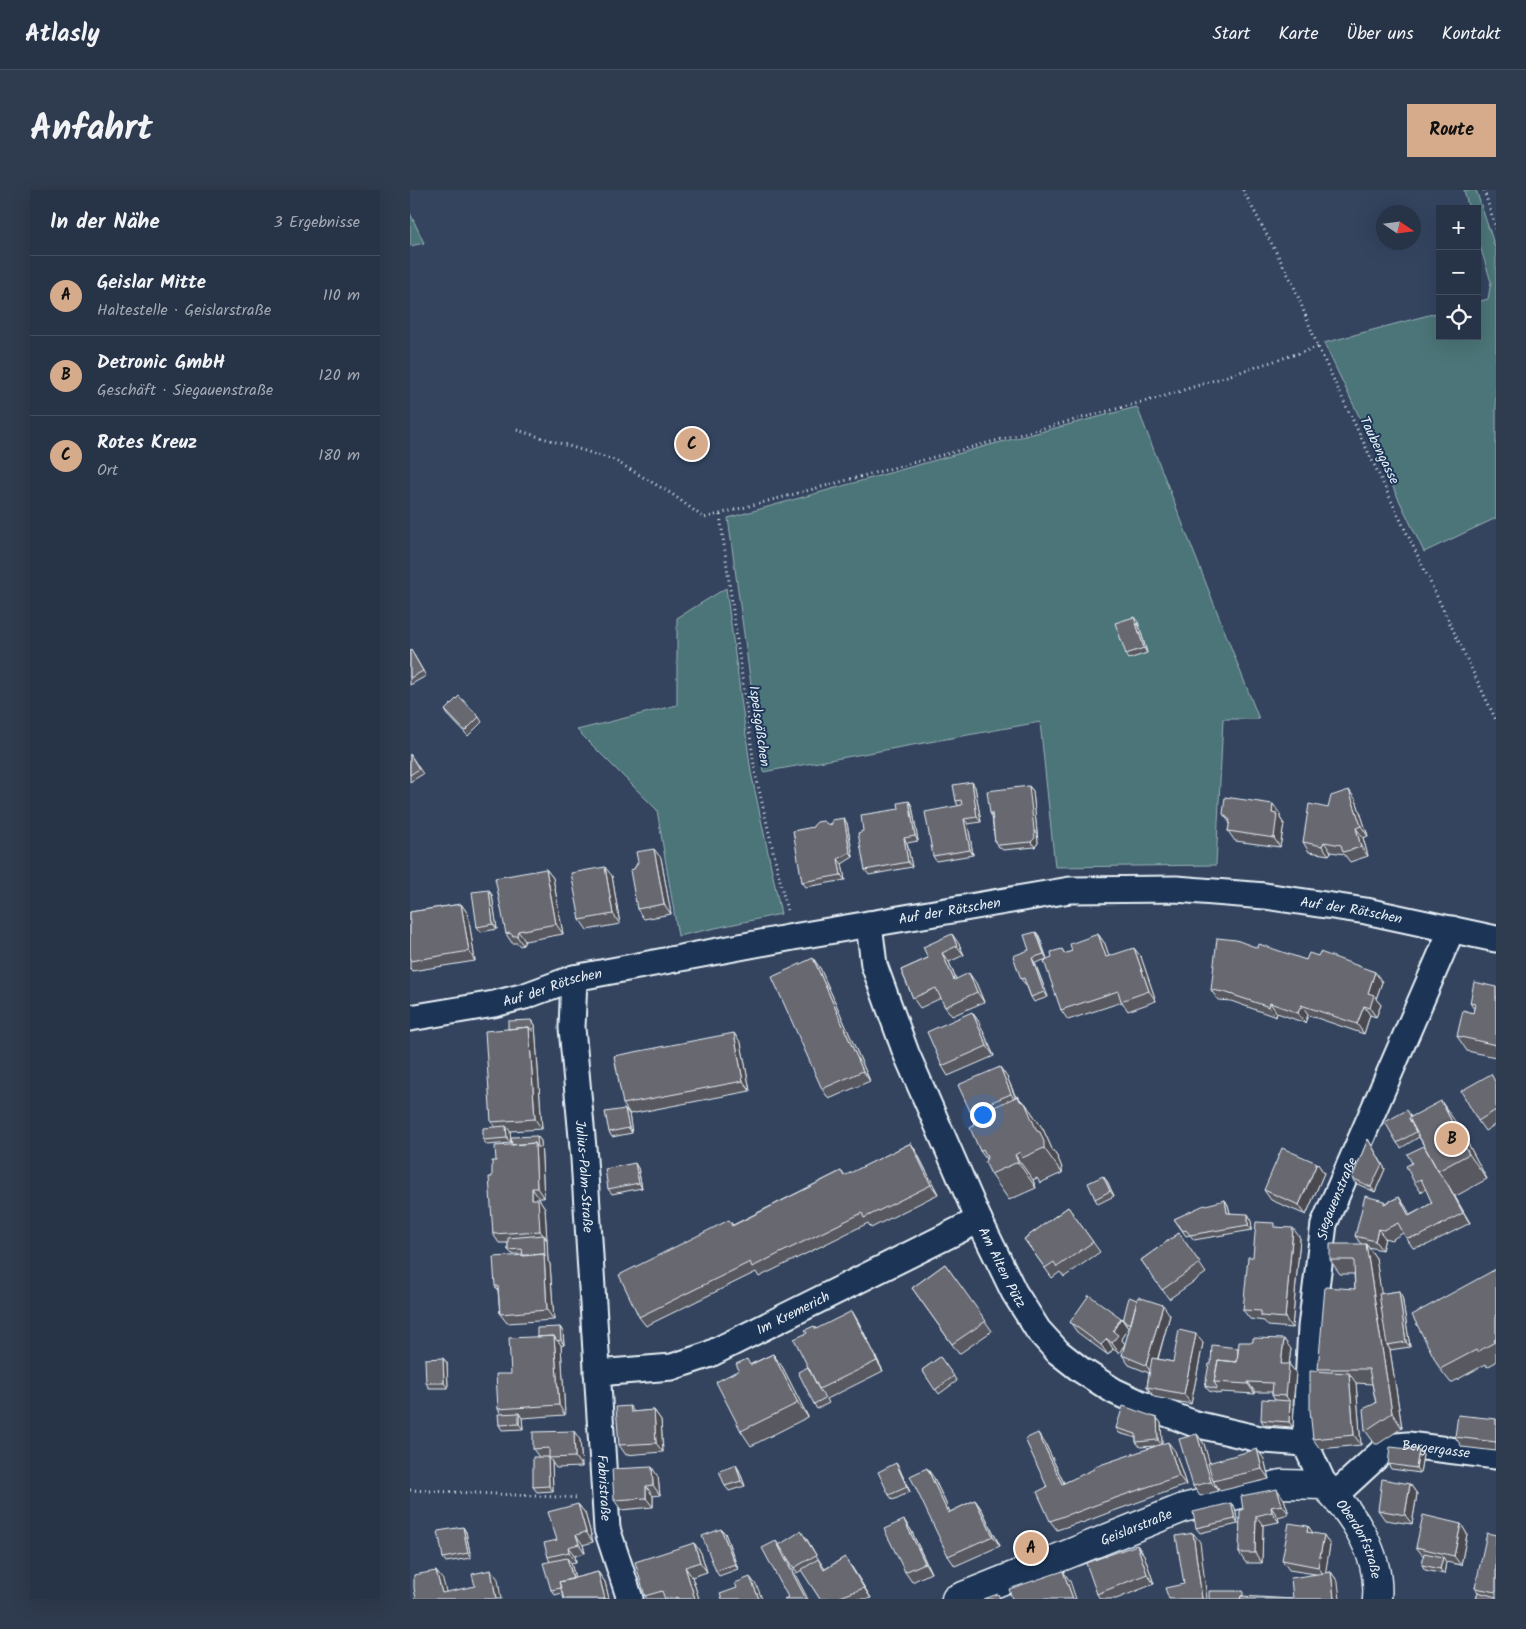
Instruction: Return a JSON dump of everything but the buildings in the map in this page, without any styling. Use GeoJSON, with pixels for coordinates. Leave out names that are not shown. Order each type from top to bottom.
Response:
{"type":"FeatureCollection","features":[{"type":"Feature","properties":{"kind":"street","name":"Auf der Rötschen"},"geometry":{"type":"LineString","coordinates":[[410,1018],[494,1004],[525,996],[574,978],[793,937],[1070,890],[1176,889],[1265,896],[1366,911],[1496,939]]}},
{"type":"Feature","properties":{"kind":"street","name":"Am Alten Pütz"},"geometry":{"type":"LineString","coordinates":[[869,924],[874,965],[903,1044],[979,1220],[1014,1292],[1038,1330],[1058,1352],[1081,1370],[1114,1391],[1142,1404],[1195,1424],[1264,1440],[1305,1443]]}},
{"type":"Feature","properties":{"kind":"street","name":"Siegauenstraße"},"geometry":{"type":"LineString","coordinates":[[1329,1490],[1305,1443],[1311,1327],[1324,1224],[1452,929]]}},
{"type":"Feature","properties":{"kind":"street","name":"Julius-Palm-Straße"},"geometry":{"type":"LineString","coordinates":[[574,978],[572,1028],[584,1159],[597,1374]]}},
{"type":"Feature","properties":{"kind":"street","name":"Im Kremerich"},"geometry":{"type":"LineString","coordinates":[[597,1374],[672,1367],[708,1355],[979,1220]]}},
{"type":"Feature","properties":{"kind":"street","name":"Fabristraße"},"geometry":{"type":"LineString","coordinates":[[597,1374],[607,1529],[630,1599]]}},
{"type":"Feature","properties":{"kind":"street","name":"Bergergasse"},"geometry":{"type":"LineString","coordinates":[[1329,1490],[1387,1447],[1408,1445],[1496,1456]]}},
{"type":"Feature","properties":{"kind":"street","name":"Geislarstraße"},"geometry":{"type":"LineString","coordinates":[[956,1599],[1183,1508],[1281,1484],[1329,1490]]}},
{"type":"Feature","properties":{"kind":"street","name":"Oberdorfstraße"},"geometry":{"type":"LineString","coordinates":[[1329,1490],[1365,1539],[1374,1560],[1378,1584],[1377,1599]]}},
{"type":"Feature","properties":{"kind":"path","name":"Taubengasse"},"geometry":{"type":"LineString","coordinates":[[1243,190],[1292,284],[1318,346],[1496,720]]}},
{"type":"Feature","properties":{"kind":"path"},"geometry":{"type":"LineString","coordinates":[[1484,190],[1496,229]]}},
{"type":"Feature","properties":{"kind":"path"},"geometry":{"type":"LineString","coordinates":[[517,430],[614,460],[672,494],[704,518],[1165,396],[1318,346]]}},
{"type":"Feature","properties":{"kind":"path","name":"Ispelsgäßchen"},"geometry":{"type":"LineString","coordinates":[[720,515],[755,772],[793,937]]}},
{"type":"Feature","properties":{"kind":"path"},"geometry":{"type":"LineString","coordinates":[[410,1490],[605,1499]]}},
{"type":"Feature","properties":{"kind":"green space"},"geometry":{"type":"Polygon","coordinates":[[[1464,190],[1476,190],[1481,205],[1468,205],[1464,190]]]}},
{"type":"Feature","properties":{"kind":"green space"},"geometry":{"type":"Polygon","coordinates":[[[1481,205],[1496,250],[1496,518],[1424,552],[1324,343],[1436,313],[1436,340],[1481,340],[1481,301],[1488,299],[1491,282],[1481,249],[1481,205]]]}},
{"type":"Feature","properties":{"kind":"green space"},"geometry":{"type":"Polygon","coordinates":[[[410,213],[424,243],[410,246],[410,213]]]}},
{"type":"Feature","properties":{"kind":"green space"},"geometry":{"type":"Polygon","coordinates":[[[1137,407],[1259,719],[1223,719],[1216,865],[1055,867],[1040,722],[763,772],[728,518],[986,446],[1137,407]]]}},
{"type":"Feature","properties":{"kind":"green space"},"geometry":{"type":"Polygon","coordinates":[[[726,588],[751,772],[781,914],[678,936],[657,810],[577,730],[677,705],[677,618],[726,588]]]}},
{"type":"Feature","properties":{"kind":"place","name":"Rotes Kreuz"},"geometry":{"type":"Point","coordinates":[692,444]}},
{"type":"Feature","properties":{"kind":"place","name":"Detronic GmbH"},"geometry":{"type":"Point","coordinates":[1452,1139]}},
{"type":"Feature","properties":{"kind":"place","name":"Geislar Mitte"},"geometry":{"type":"Point","coordinates":[1031,1548]}}]}
